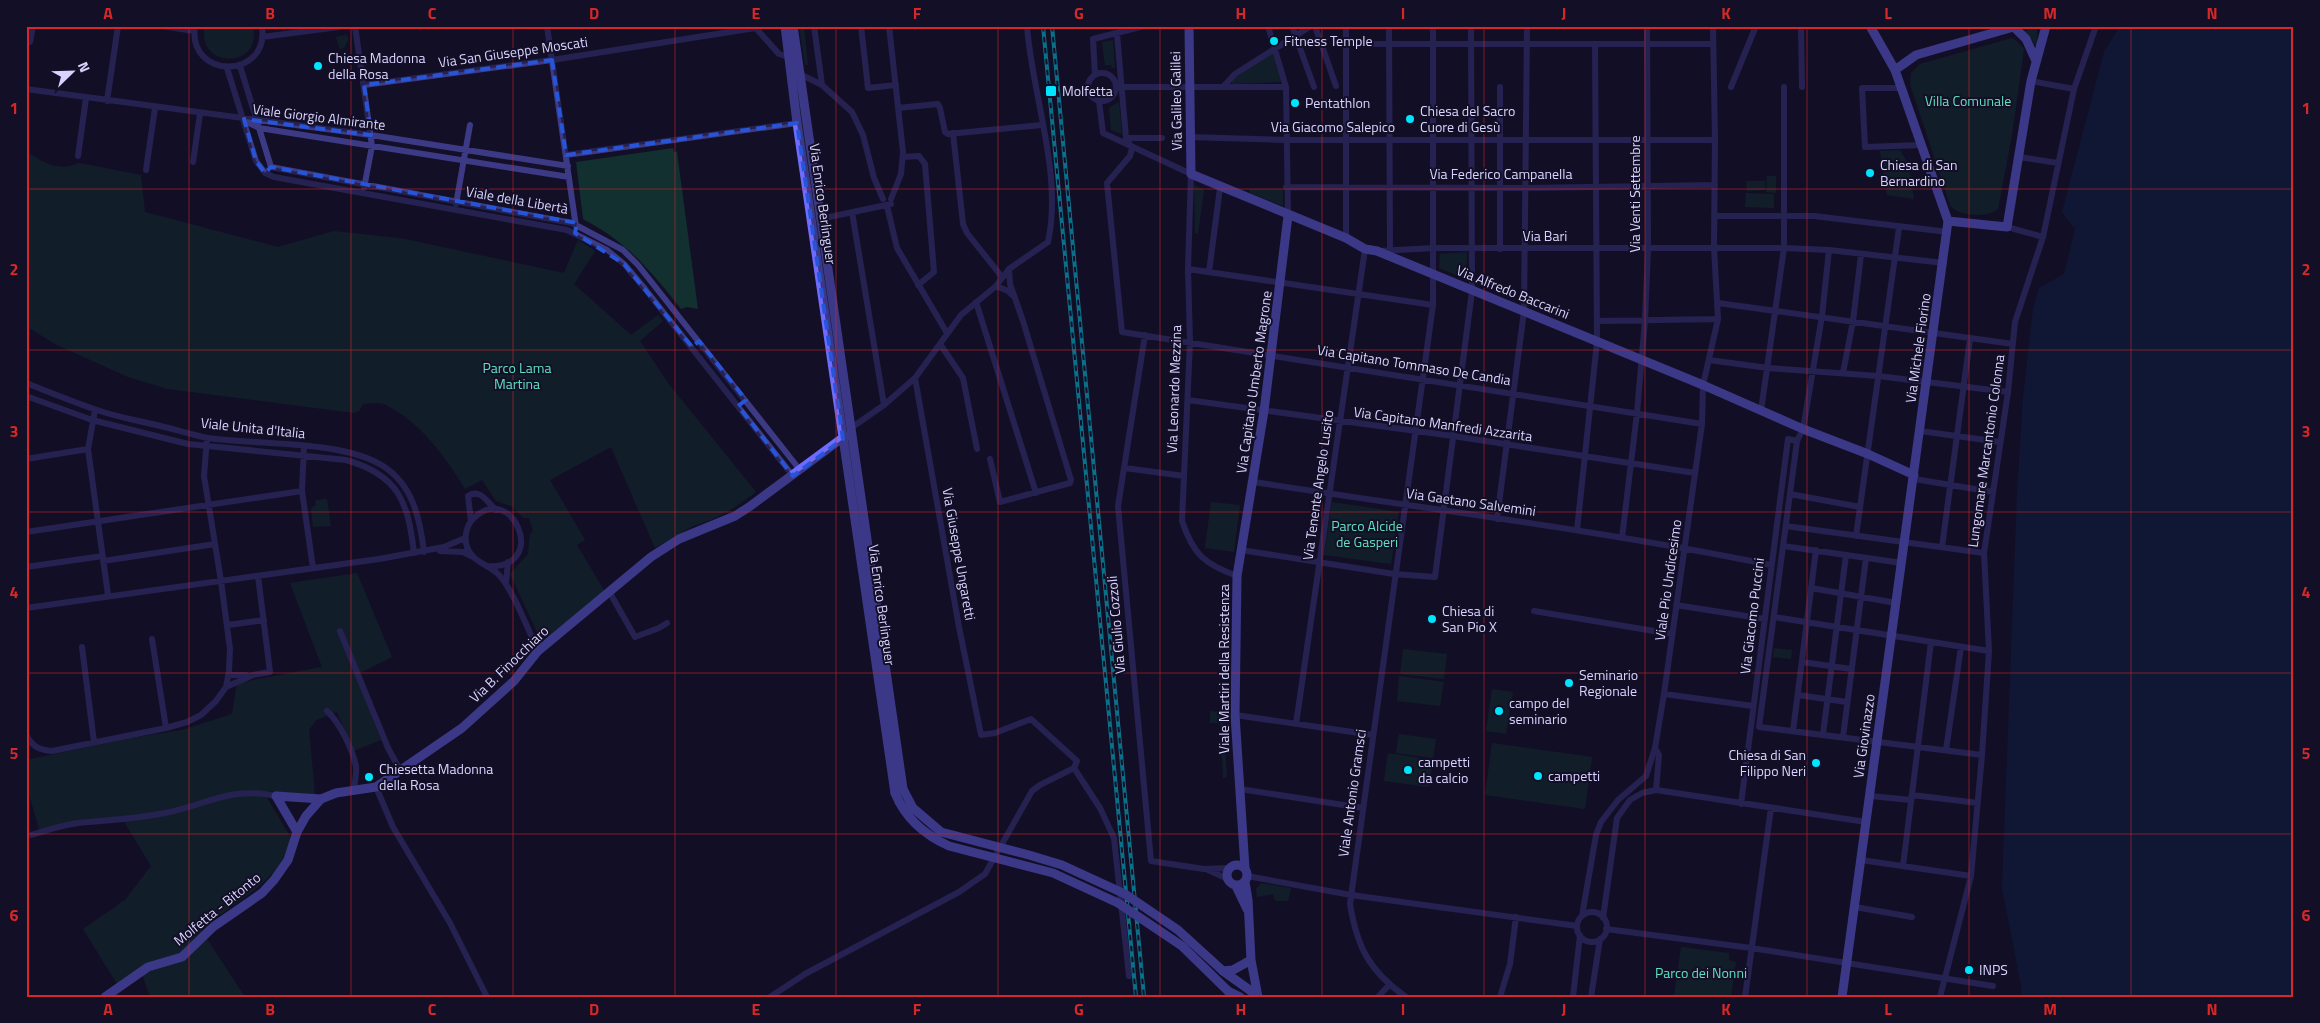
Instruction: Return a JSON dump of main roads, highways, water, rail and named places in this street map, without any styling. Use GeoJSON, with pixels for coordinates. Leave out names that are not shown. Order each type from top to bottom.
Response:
{"type":"FeatureCollection","features":[{"type":"Feature","properties":{"kind":"water"},"geometry":{"type":"Polygon","coordinates":[[[2120,26],[2294,26],[2294,997],[2022,997],[2002,888],[2017,495],[2023,398],[2033,309],[2039,288],[2064,274],[2075,229],[2062,212],[2104,52],[2120,26]]]}},
{"type":"Feature","properties":{"kind":"railway"},"geometry":{"type":"LineString","coordinates":[[1043,26],[1136,997]]}},
{"type":"Feature","properties":{"kind":"railway"},"geometry":{"type":"LineString","coordinates":[[1052,26],[1144,997]]}},
{"type":"Feature","properties":{"kind":"place","name":"Fitness Temple"},"geometry":{"type":"Point","coordinates":[1274,41]}},
{"type":"Feature","properties":{"kind":"place","name":"Chiesa Madonna della Rosa"},"geometry":{"type":"Point","coordinates":[318,66]}},
{"type":"Feature","properties":{"kind":"place","name":"Molfetta"},"geometry":{"type":"Point","coordinates":[1051,91]}},
{"type":"Feature","properties":{"kind":"place","name":"Pentathlon"},"geometry":{"type":"Point","coordinates":[1295,103]}},
{"type":"Feature","properties":{"kind":"place","name":"Chiesa del Sacro Cuore di Gesù"},"geometry":{"type":"Point","coordinates":[1410,119]}},
{"type":"Feature","properties":{"kind":"place","name":"Chiesa di San Bernardino"},"geometry":{"type":"Point","coordinates":[1870,173]}},
{"type":"Feature","properties":{"kind":"place","name":"Chiesa di San Pio X"},"geometry":{"type":"Point","coordinates":[1432,619]}},
{"type":"Feature","properties":{"kind":"place","name":"Seminario Regionale"},"geometry":{"type":"Point","coordinates":[1569,683]}},
{"type":"Feature","properties":{"kind":"place","name":"campo del seminario"},"geometry":{"type":"Point","coordinates":[1499,711]}},
{"type":"Feature","properties":{"kind":"place","name":"Chiesa di San Filippo Neri"},"geometry":{"type":"Point","coordinates":[1816,763]}},
{"type":"Feature","properties":{"kind":"place","name":"campetti da calcio"},"geometry":{"type":"Point","coordinates":[1408,770]}},
{"type":"Feature","properties":{"kind":"place","name":"campetti"},"geometry":{"type":"Point","coordinates":[1538,776]}},
{"type":"Feature","properties":{"kind":"place","name":"Chiesetta Madonna della Rosa"},"geometry":{"type":"Point","coordinates":[369,777]}},
{"type":"Feature","properties":{"kind":"place","name":"INPS"},"geometry":{"type":"Point","coordinates":[1969,970]}},
{"type":"Feature","properties":{"kind":"park label","name":"Villa Comunale"},"geometry":{"type":"Point","coordinates":[1968,101]}},
{"type":"Feature","properties":{"kind":"park label","name":"Parco Lama Martina"},"geometry":{"type":"Point","coordinates":[517,376]}},
{"type":"Feature","properties":{"kind":"park label","name":"Parco Alcide de Gasperi"},"geometry":{"type":"Point","coordinates":[1367,534]}},
{"type":"Feature","properties":{"kind":"park label","name":"Parco dei Nonni"},"geometry":{"type":"Point","coordinates":[1701,973]}}]}
